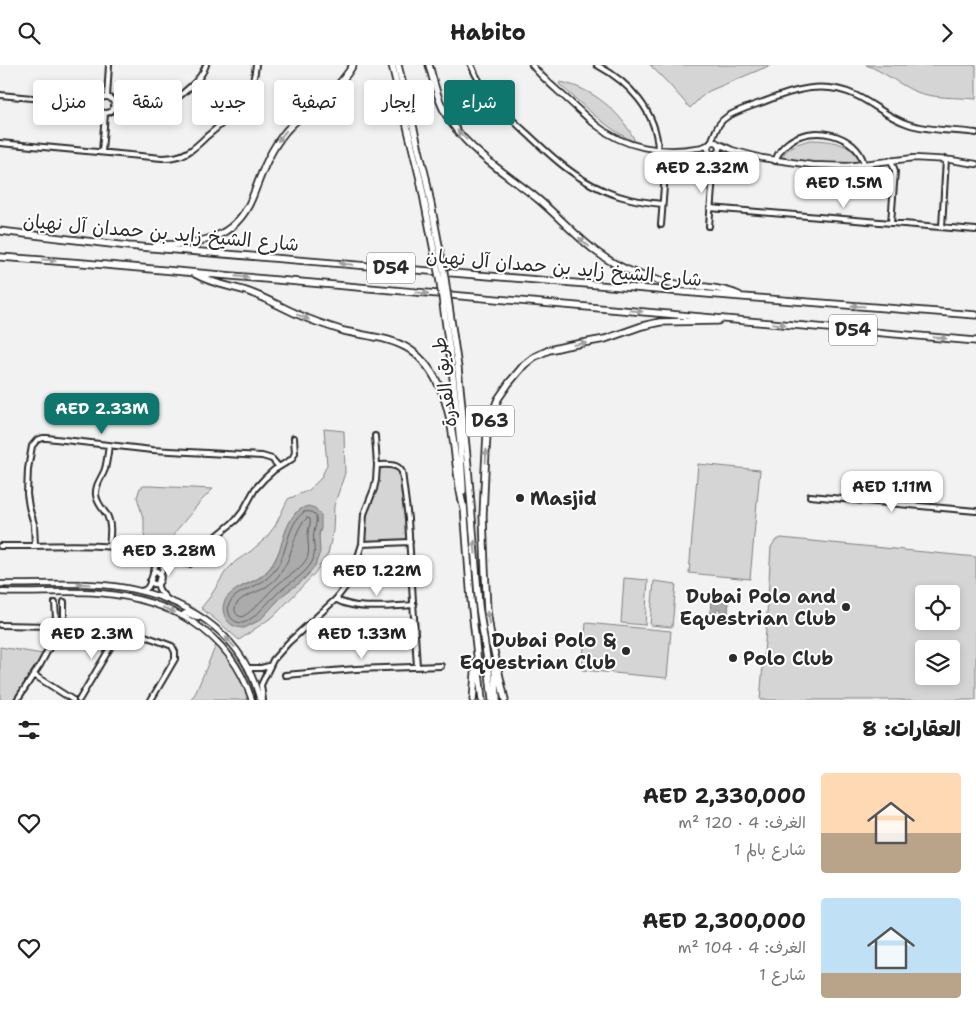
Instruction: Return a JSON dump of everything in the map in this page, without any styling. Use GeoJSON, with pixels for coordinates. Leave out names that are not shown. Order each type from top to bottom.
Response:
{"type":"FeatureCollection","features":[{"type":"Feature","properties":{"kind":"main road"},"geometry":{"type":"LineString","coordinates":[[128,246],[191,243],[211,238],[229,229],[250,203],[270,154],[280,138],[299,118],[337,86],[353,65]]}},
{"type":"Feature","properties":{"kind":"main road","name":"طريق القدرة"},"geometry":{"type":"LineString","coordinates":[[392,65],[423,179]]}},
{"type":"Feature","properties":{"kind":"main road","name":"طريق القدرة"},"geometry":{"type":"LineString","coordinates":[[398,65],[423,179],[455,369],[468,459],[479,607],[492,700]]}},
{"type":"Feature","properties":{"kind":"main road"},"geometry":{"type":"LineString","coordinates":[[429,65],[443,108],[449,120],[458,131],[493,164],[546,206],[590,248],[616,264],[640,275],[681,285],[720,289],[743,297]]}},
{"type":"Feature","properties":{"kind":"main road","name":"شارع الشيخ زايد بن حمدان آل نهيان"},"geometry":{"type":"LineString","coordinates":[[0,231],[128,246],[976,315]]}},
{"type":"Feature","properties":{"kind":"main road","name":"شارع الشيخ زايد بن حمدان آل نهيان"},"geometry":{"type":"LineString","coordinates":[[0,257],[976,341]]}},
{"type":"Feature","properties":{"kind":"main road"},"geometry":{"type":"LineString","coordinates":[[194,273],[211,282],[260,296],[320,323],[398,344],[420,357],[436,381],[447,407],[464,509]]}},
{"type":"Feature","properties":{"kind":"main road","name":"طريق القدرة"},"geometry":{"type":"LineString","coordinates":[[505,700],[492,645],[487,609],[483,537],[487,434],[498,399],[509,383],[534,357],[555,348],[597,341],[660,322],[712,322],[730,319]]}},
{"type":"Feature","properties":{"kind":"main road","name":"طريق القدرة"},"geometry":{"type":"LineString","coordinates":[[455,369],[467,551],[482,700]]}},
{"type":"Feature","properties":{"kind":"main road"},"geometry":{"type":"LineString","coordinates":[[492,645],[497,700]]}},
{"type":"Feature","properties":{"kind":"main road","name":"طريق القدرة"},"geometry":{"type":"LineString","coordinates":[[473,700],[477,649]]}},
{"type":"Feature","properties":{"kind":"street"},"geometry":{"type":"LineString","coordinates":[[107,97],[109,65]]}},
{"type":"Feature","properties":{"kind":"street"},"geometry":{"type":"LineString","coordinates":[[182,94],[201,76],[206,65]]}},
{"type":"Feature","properties":{"kind":"street"},"geometry":{"type":"LineString","coordinates":[[0,143],[162,158],[180,156],[188,153],[234,112],[249,91],[254,79],[256,65]]}},
{"type":"Feature","properties":{"kind":"street"},"geometry":{"type":"LineString","coordinates":[[471,65],[477,79],[494,102],[550,156],[576,176],[617,196],[662,204]]}},
{"type":"Feature","properties":{"kind":"street"},"geometry":{"type":"LineString","coordinates":[[532,65],[604,131],[626,143],[642,148],[671,151],[714,148],[775,161],[820,166],[864,164],[914,157],[946,159],[976,164]]}},
{"type":"Feature","properties":{"kind":"street"},"geometry":{"type":"LineString","coordinates":[[597,65],[623,82],[639,99],[654,126],[658,150]]}},
{"type":"Feature","properties":{"kind":"street"},"geometry":{"type":"LineString","coordinates":[[709,226],[714,163],[714,135],[719,123],[733,113],[794,91],[819,87],[841,90],[852,93],[891,117],[910,125],[976,133]]}},
{"type":"Feature","properties":{"kind":"street"},"geometry":{"type":"LineString","coordinates":[[0,95],[33,98]]}},
{"type":"Feature","properties":{"kind":"street"},"geometry":{"type":"LineString","coordinates":[[102,152],[105,113],[112,110],[114,105],[111,99],[107,97]]}},
{"type":"Feature","properties":{"kind":"street"},"geometry":{"type":"LineString","coordinates":[[775,161],[783,147],[792,139],[818,133],[838,137],[852,145],[859,152],[864,164]]}},
{"type":"Feature","properties":{"kind":"street"},"geometry":{"type":"LineString","coordinates":[[942,227],[946,159]]}},
{"type":"Feature","properties":{"kind":"street"},"geometry":{"type":"LineString","coordinates":[[891,160],[895,171],[892,223]]}},
{"type":"Feature","properties":{"kind":"street"},"geometry":{"type":"LineString","coordinates":[[661,225],[666,161]]}},
{"type":"Feature","properties":{"kind":"street"},"geometry":{"type":"LineString","coordinates":[[710,208],[976,230]]}},
{"type":"Feature","properties":{"kind":"street"},"geometry":{"type":"LineString","coordinates":[[262,700],[261,685],[270,666],[284,647],[336,599],[353,573],[362,544],[363,519],[374,489],[377,465],[375,436]]}},
{"type":"Feature","properties":{"kind":"street"},"geometry":{"type":"LineString","coordinates":[[0,546],[109,546],[158,555],[183,564],[192,562],[206,546],[244,511],[259,484],[269,474],[290,461],[294,456],[294,437]]}},
{"type":"Feature","properties":{"kind":"street"},"geometry":{"type":"LineString","coordinates":[[35,546],[34,523],[26,494],[32,449],[37,440],[44,438],[196,453],[266,456],[280,467]]}},
{"type":"Feature","properties":{"kind":"street"},"geometry":{"type":"LineString","coordinates":[[109,445],[105,467],[96,490],[98,503],[108,517],[110,525],[109,546]]}},
{"type":"Feature","properties":{"kind":"street"},"geometry":{"type":"LineString","coordinates":[[377,465],[395,465],[402,470],[410,542],[417,667]]}},
{"type":"Feature","properties":{"kind":"street"},"geometry":{"type":"LineString","coordinates":[[810,496],[976,511]]}},
{"type":"Feature","properties":{"kind":"street"},"geometry":{"type":"LineString","coordinates":[[362,544],[410,542]]}},
{"type":"Feature","properties":{"kind":"street"},"geometry":{"type":"LineString","coordinates":[[141,591],[146,589],[150,581],[158,555]]}},
{"type":"Feature","properties":{"kind":"street"},"geometry":{"type":"LineString","coordinates":[[164,557],[158,584],[160,592],[168,600]]}},
{"type":"Feature","properties":{"kind":"street"},"geometry":{"type":"LineString","coordinates":[[153,572],[157,571],[160,574]]}},
{"type":"Feature","properties":{"kind":"street"},"geometry":{"type":"LineString","coordinates":[[150,581],[153,585],[158,584]]}},
{"type":"Feature","properties":{"kind":"street"},"geometry":{"type":"LineString","coordinates":[[0,584],[93,584],[116,586],[141,591],[168,600],[194,613],[219,630],[236,649],[248,668],[262,700]]}},
{"type":"Feature","properties":{"kind":"street"},"geometry":{"type":"LineString","coordinates":[[0,592],[85,592],[114,595],[148,602],[168,609],[183,616],[211,635],[227,652],[243,677],[252,700]]}},
{"type":"Feature","properties":{"kind":"street"},"geometry":{"type":"LineString","coordinates":[[336,599],[342,604],[358,606],[414,605]]}},
{"type":"Feature","properties":{"kind":"street"},"geometry":{"type":"LineString","coordinates":[[17,700],[46,655],[57,633],[63,631],[65,623],[64,602]]}},
{"type":"Feature","properties":{"kind":"street"},"geometry":{"type":"LineString","coordinates":[[55,603],[56,618]]}},
{"type":"Feature","properties":{"kind":"street"},"geometry":{"type":"LineString","coordinates":[[183,616],[185,613],[188,613],[219,630]]}},
{"type":"Feature","properties":{"kind":"street"},"geometry":{"type":"LineString","coordinates":[[56,618],[62,619],[65,623],[120,628],[153,638],[174,649],[176,652],[175,659],[152,700]]}},
{"type":"Feature","properties":{"kind":"street"},"geometry":{"type":"LineString","coordinates":[[51,626],[52,621],[56,618]]}},
{"type":"Feature","properties":{"kind":"street"},"geometry":{"type":"LineString","coordinates":[[0,625],[51,626]]}},
{"type":"Feature","properties":{"kind":"street"},"geometry":{"type":"LineString","coordinates":[[51,626],[57,633]]}},
{"type":"Feature","properties":{"kind":"street"},"geometry":{"type":"LineString","coordinates":[[79,700],[120,628]]}},
{"type":"Feature","properties":{"kind":"street"},"geometry":{"type":"LineString","coordinates":[[248,668],[257,669],[270,666]]}},
{"type":"Feature","properties":{"kind":"street"},"geometry":{"type":"LineString","coordinates":[[285,675],[356,669],[441,666]]}},
{"type":"Feature","properties":{"kind":"street"},"geometry":{"type":"LineString","coordinates":[[34,675],[73,700]]}},
{"type":"Feature","properties":{"kind":"shaded area"},"geometry":{"type":"Polygon","coordinates":[[[650,65],[771,65],[709,91],[690,108],[650,65]]]}},
{"type":"Feature","properties":{"kind":"shaded area"},"geometry":{"type":"Polygon","coordinates":[[[866,65],[976,65],[976,99],[937,97],[921,94],[866,65]]]}},
{"type":"Feature","properties":{"kind":"shaded area"},"geometry":{"type":"Polygon","coordinates":[[[560,82],[583,89],[604,102],[621,119],[634,139],[633,141],[612,129],[594,115],[559,84],[560,82]]]}},
{"type":"Feature","properties":{"kind":"shaded area"},"geometry":{"type":"Polygon","coordinates":[[[810,140],[846,146],[862,161],[860,164],[843,165],[785,161],[782,157],[791,148],[810,140]]]}},
{"type":"Feature","properties":{"kind":"shaded area"},"geometry":{"type":"Polygon","coordinates":[[[324,429],[344,431],[345,473],[334,506],[333,531],[328,554],[314,574],[275,615],[239,640],[201,608],[226,571],[265,539],[275,526],[288,499],[309,490],[321,478],[327,465],[324,429]],[[296,512],[286,530],[279,552],[273,562],[261,576],[232,593],[225,605],[225,616],[244,628],[260,620],[284,594],[309,574],[321,528],[296,512]]]}},
{"type":"Feature","properties":{"kind":"shaded area"},"geometry":{"type":"Polygon","coordinates":[[[698,464],[760,470],[750,579],[689,573],[698,464]]]}},
{"type":"Feature","properties":{"kind":"shaded area"},"geometry":{"type":"Polygon","coordinates":[[[378,466],[395,467],[401,471],[409,540],[363,541],[364,518],[378,466]]]}},
{"type":"Feature","properties":{"kind":"shaded area"},"geometry":{"type":"Polygon","coordinates":[[[144,486],[213,489],[176,531],[167,550],[146,544],[144,521],[137,497],[140,488],[144,486]]]}},
{"type":"Feature","properties":{"kind":"shaded area","name":"Dubai Polo and Equestrian Club"},"geometry":{"type":"Polygon","coordinates":[[[781,538],[976,557],[976,700],[760,700],[771,547],[775,541],[781,538]]]}},
{"type":"Feature","properties":{"kind":"shaded area"},"geometry":{"type":"Polygon","coordinates":[[[624,578],[648,580],[645,625],[621,623],[624,578]]]}},
{"type":"Feature","properties":{"kind":"shaded area"},"geometry":{"type":"Polygon","coordinates":[[[654,581],[676,584],[672,627],[650,625],[654,581]]]}},
{"type":"Feature","properties":{"kind":"shaded area","name":"Dubai Polo & Equestrian Club"},"geometry":{"type":"Polygon","coordinates":[[[586,623],[671,631],[667,678],[582,670],[586,623]]]}},
{"type":"Feature","properties":{"kind":"shaded area"},"geometry":{"type":"Polygon","coordinates":[[[219,638],[242,666],[256,700],[191,700],[219,638]]]}},
{"type":"Feature","properties":{"kind":"shaded area"},"geometry":{"type":"Polygon","coordinates":[[[0,647],[43,654],[13,700],[0,700],[0,647]]]}},
{"type":"Feature","properties":{"kind":"water"},"geometry":{"type":"Polygon","coordinates":[[[308,506],[315,508],[321,515],[319,533],[320,552],[315,566],[301,582],[284,594],[260,620],[244,628],[233,625],[225,617],[224,602],[234,591],[260,578],[269,570],[276,559],[289,523],[300,510],[308,506]]]}},
{"type":"Feature","properties":{"kind":"water"},"geometry":{"type":"Polygon","coordinates":[[[711,600],[729,601],[728,614],[720,613],[720,609],[717,609],[716,614],[710,613],[711,600]]]}},
{"type":"Feature","properties":{"kind":"place","name":"Masjid"},"geometry":{"type":"Point","coordinates":[520,498]}},
{"type":"Feature","properties":{"kind":"place","name":"Dubai Polo and Equestrian Club"},"geometry":{"type":"Point","coordinates":[846,607]}},
{"type":"Feature","properties":{"kind":"place","name":"Dubai Polo & Equestrian Club"},"geometry":{"type":"Point","coordinates":[626,651]}},
{"type":"Feature","properties":{"kind":"place","name":"Polo Club"},"geometry":{"type":"Point","coordinates":[733,658]}}]}
